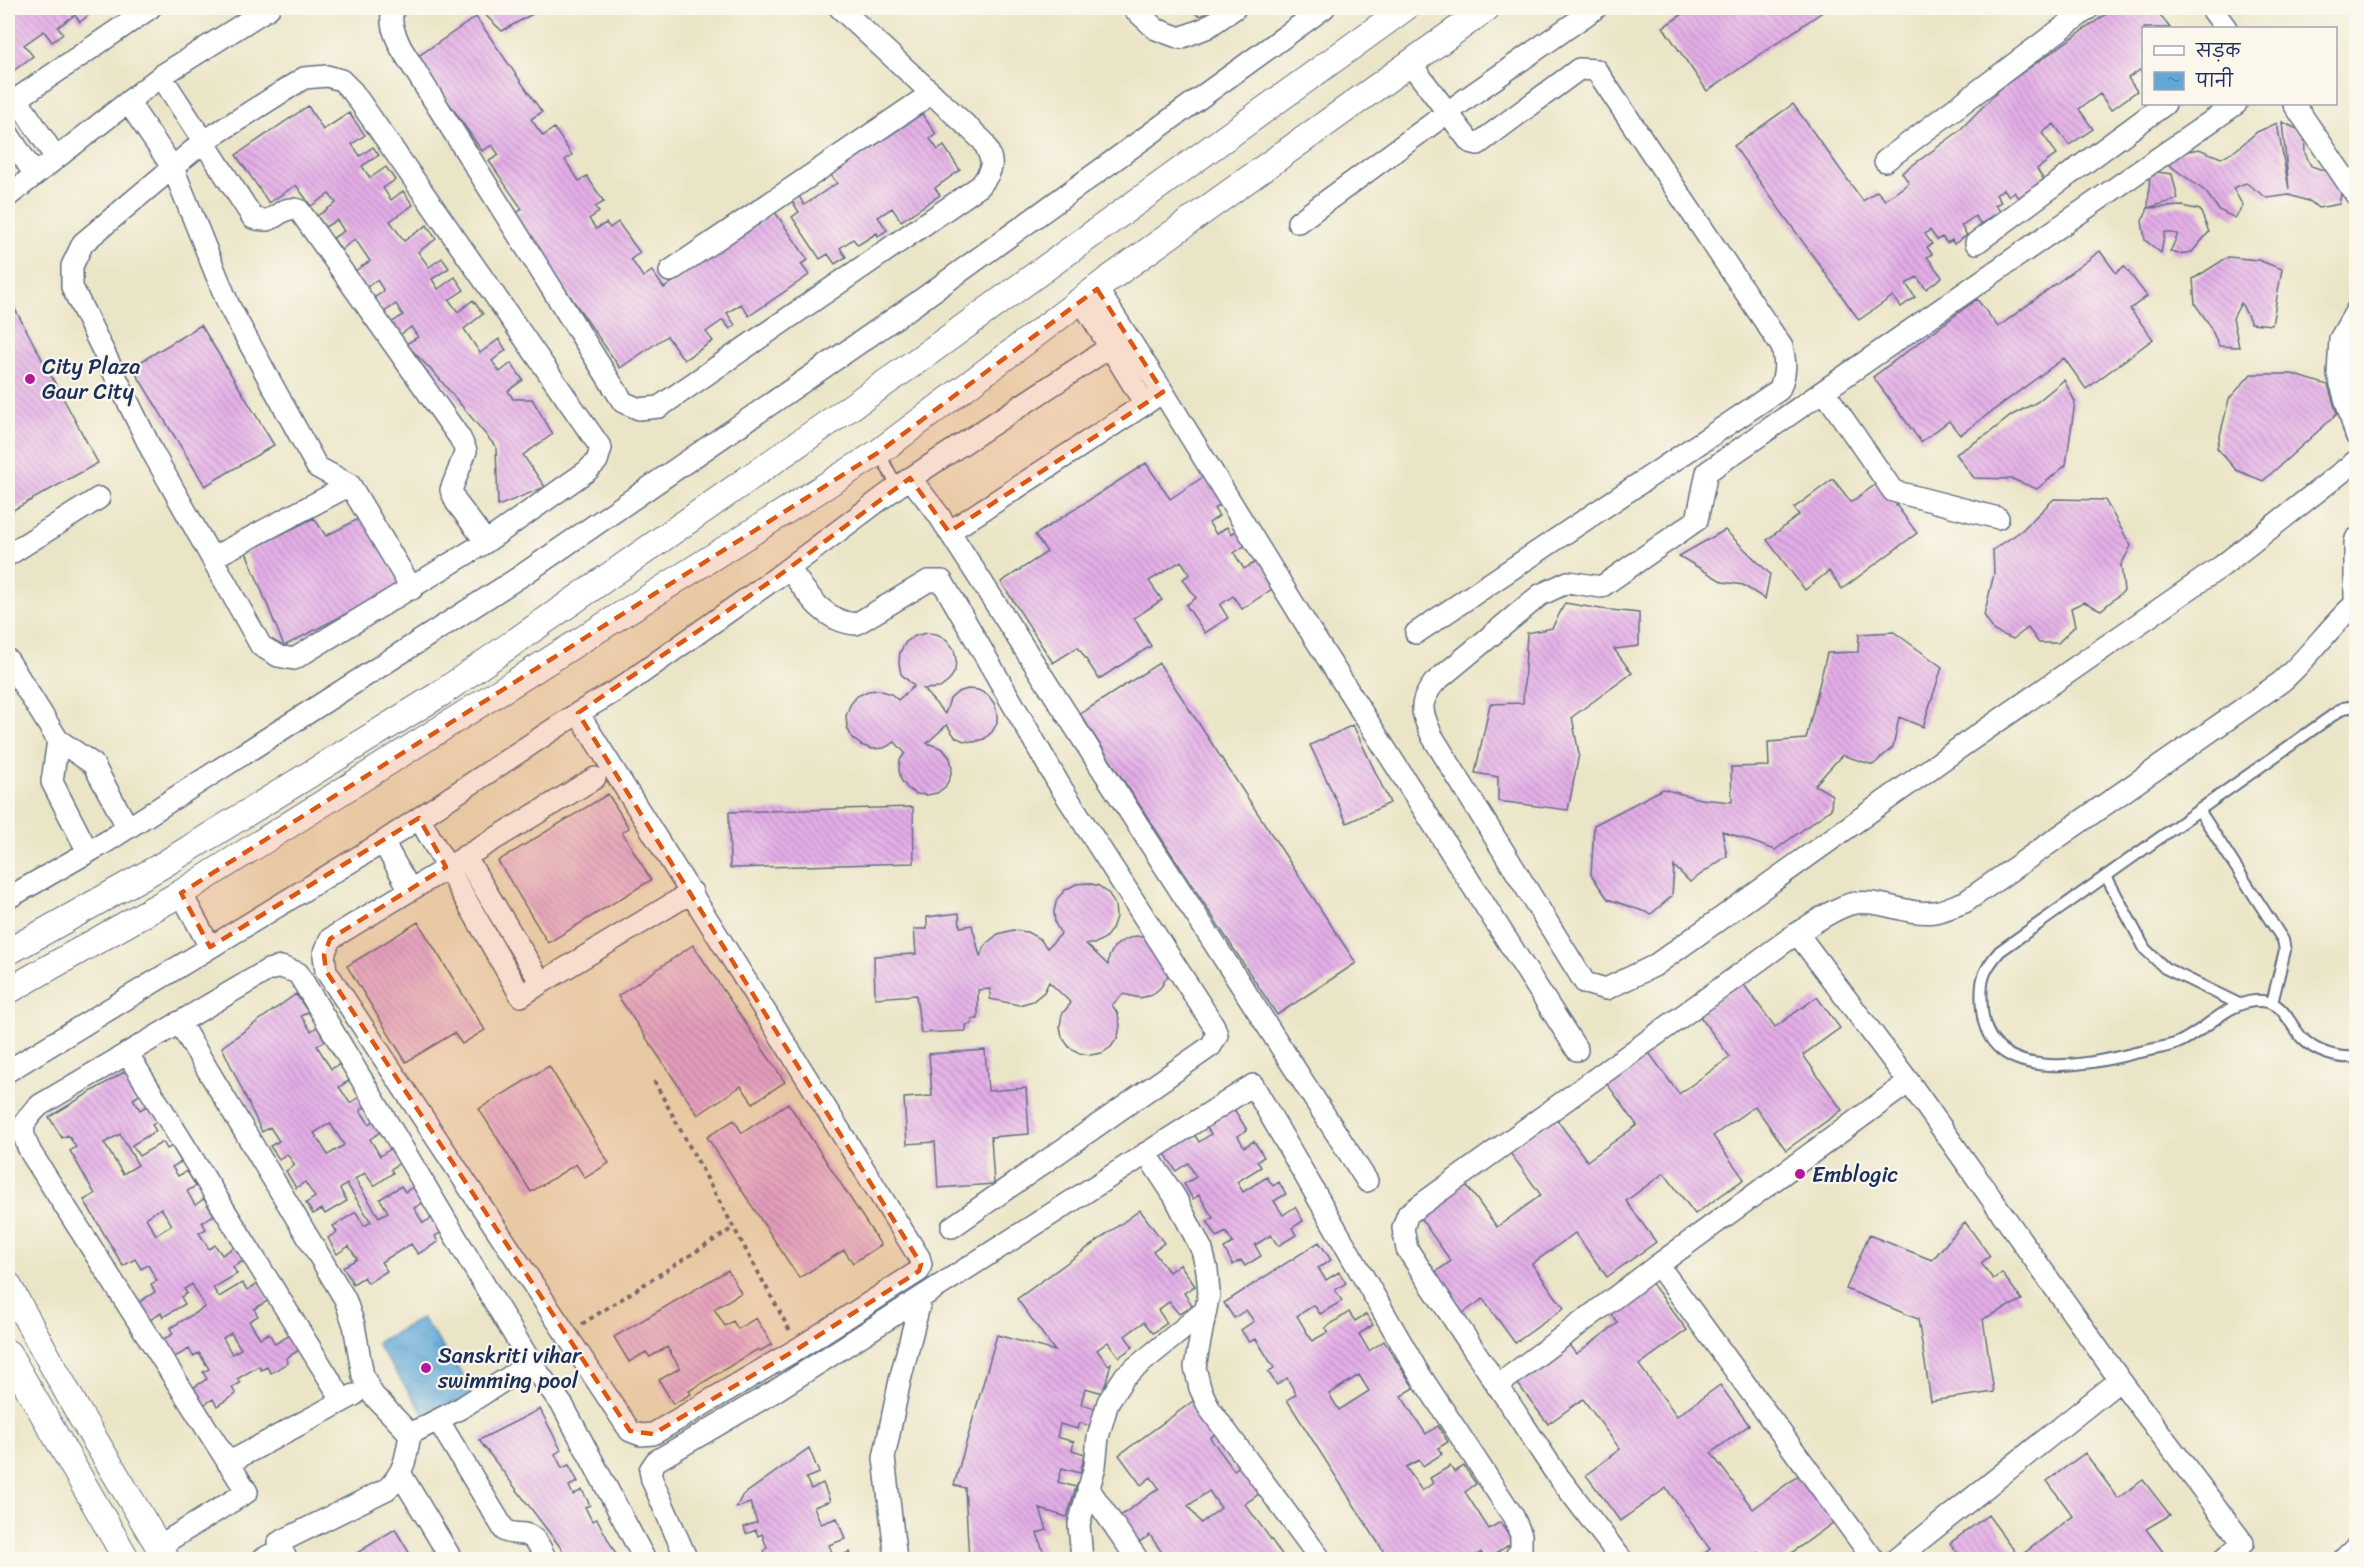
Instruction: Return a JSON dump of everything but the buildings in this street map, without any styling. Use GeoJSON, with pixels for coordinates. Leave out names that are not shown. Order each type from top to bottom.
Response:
{"type":"FeatureCollection","features":[{"type":"Feature","properties":{"kind":"street"},"geometry":{"type":"LineString","coordinates":[[56,158],[12,102],[150,8]]}},
{"type":"Feature","properties":{"kind":"street"},"geometry":{"type":"LineString","coordinates":[[8,196],[161,76],[269,8]]}},
{"type":"Feature","properties":{"kind":"street"},"geometry":{"type":"LineString","coordinates":[[394,8],[392,27],[400,48],[623,402],[639,409],[659,407],[980,186],[990,173],[993,160],[983,141],[840,8]]}},
{"type":"Feature","properties":{"kind":"street"},"geometry":{"type":"LineString","coordinates":[[1133,8],[1156,29],[1180,38],[1206,28],[1235,8]]}},
{"type":"Feature","properties":{"kind":"street"},"geometry":{"type":"LineString","coordinates":[[8,898],[128,828],[521,576],[914,305],[1324,8]]}},
{"type":"Feature","properties":{"kind":"street"},"geometry":{"type":"LineString","coordinates":[[8,952],[64,918],[161,866],[440,694],[921,358],[1405,8]]}},
{"type":"Feature","properties":{"kind":"street"},"geometry":{"type":"LineString","coordinates":[[8,991],[181,893],[879,452],[1089,294],[1487,8]]}},
{"type":"Feature","properties":{"kind":"street"},"geometry":{"type":"LineString","coordinates":[[1298,222],[1448,112],[1596,8]]}},
{"type":"Feature","properties":{"kind":"street"},"geometry":{"type":"LineString","coordinates":[[1885,161],[2089,8]]}},
{"type":"Feature","properties":{"kind":"street"},"geometry":{"type":"LineString","coordinates":[[2211,8],[2225,27]]}},
{"type":"Feature","properties":{"kind":"street"},"geometry":{"type":"LineString","coordinates":[[1410,63],[1470,142],[1478,144],[1579,69],[1596,70],[1782,347],[1785,358],[1785,376],[1779,390],[1416,633]]}},
{"type":"Feature","properties":{"kind":"street"},"geometry":{"type":"LineString","coordinates":[[161,76],[253,218],[263,222],[274,219],[284,210],[292,208],[299,210],[460,438],[466,451],[451,490],[456,501],[486,542]]}},
{"type":"Feature","properties":{"kind":"street"},"geometry":{"type":"LineString","coordinates":[[327,76],[341,80],[353,92],[601,448],[597,460],[587,471],[486,542],[294,659],[278,656],[261,646],[153,453],[72,287],[72,266],[83,243],[173,168],[203,142],[304,78],[327,76]]}},
{"type":"Feature","properties":{"kind":"street"},"geometry":{"type":"LineString","coordinates":[[670,271],[932,93]]}},
{"type":"Feature","properties":{"kind":"street"},"geometry":{"type":"LineString","coordinates":[[128,102],[173,168],[229,306],[316,467],[350,485],[412,589]]}},
{"type":"Feature","properties":{"kind":"street"},"geometry":{"type":"LineString","coordinates":[[1976,243],[2164,105]]}},
{"type":"Feature","properties":{"kind":"street"},"geometry":{"type":"LineString","coordinates":[[2235,105],[1707,472],[1697,520],[1601,587],[1568,582],[1540,595],[1434,683],[1424,696],[1422,711],[1432,736],[1585,983],[1592,987],[1606,989],[1654,966],[1962,746],[2222,566],[2356,461]]}},
{"type":"Feature","properties":{"kind":"street"},"geometry":{"type":"LineString","coordinates":[[2295,105],[2356,195]]}},
{"type":"Feature","properties":{"kind":"street"},"geometry":{"type":"LineString","coordinates":[[8,134],[35,175]]}},
{"type":"Feature","properties":{"kind":"street"},"geometry":{"type":"LineString","coordinates":[[1089,294],[1119,341],[1163,392],[1315,639],[1577,1050]]}},
{"type":"Feature","properties":{"kind":"street"},"geometry":{"type":"LineString","coordinates":[[2356,310],[2340,339],[2338,374],[2356,435]]}},
{"type":"Feature","properties":{"kind":"street"},"geometry":{"type":"LineString","coordinates":[[1119,341],[1145,404]]}},
{"type":"Feature","properties":{"kind":"street"},"geometry":{"type":"LineString","coordinates":[[8,1071],[383,842],[578,713],[619,689],[789,568],[903,482],[1119,341]]}},
{"type":"Feature","properties":{"kind":"street"},"geometry":{"type":"LineString","coordinates":[[1824,391],[1893,491],[1998,518]]}},
{"type":"Feature","properties":{"kind":"street"},"geometry":{"type":"LineString","coordinates":[[950,532],[1163,392]]}},
{"type":"Feature","properties":{"kind":"street"},"geometry":{"type":"LineString","coordinates":[[903,482],[950,532],[1367,1182]]}},
{"type":"Feature","properties":{"kind":"street"},"geometry":{"type":"LineString","coordinates":[[212,558],[350,485]]}},
{"type":"Feature","properties":{"kind":"street"},"geometry":{"type":"LineString","coordinates":[[8,555],[99,498]]}},
{"type":"Feature","properties":{"kind":"street"},"geometry":{"type":"LineString","coordinates":[[1622,1560],[1555,1472],[1407,1250],[1403,1228],[1408,1214],[1797,933],[1836,910],[1852,904],[1872,903],[1900,909],[1934,912],[1965,902],[2281,682],[2298,667],[2314,645],[2356,603],[2356,539]]}},
{"type":"Feature","properties":{"kind":"street"},"geometry":{"type":"LineString","coordinates":[[789,568],[815,606],[848,623],[856,624],[928,581],[942,581],[1060,786],[1214,1026],[1217,1035],[1211,1046],[952,1227]]}},
{"type":"Feature","properties":{"kind":"street"},"geometry":{"type":"LineString","coordinates":[[8,660],[58,740],[93,764],[128,828]]}},
{"type":"Feature","properties":{"kind":"street"},"geometry":{"type":"LineString","coordinates":[[578,713],[692,892],[919,1257],[921,1264],[919,1271],[799,1348],[653,1434],[641,1435],[630,1431],[326,971],[324,955],[330,939],[595,778]]}},
{"type":"Feature","properties":{"kind":"street"},"geometry":{"type":"LineString","coordinates":[[58,740],[52,782],[88,852]]}},
{"type":"Feature","properties":{"kind":"street"},"geometry":{"type":"LineString","coordinates":[[419,818],[521,996],[692,892]]}},
{"type":"Feature","properties":{"kind":"street"},"geometry":{"type":"LineString","coordinates":[[383,842],[410,890]]}},
{"type":"Feature","properties":{"kind":"street"},"geometry":{"type":"LineString","coordinates":[[465,856],[541,983]]}},
{"type":"Feature","properties":{"kind":"street"},"geometry":{"type":"LineString","coordinates":[[181,893],[210,947]]}},
{"type":"Feature","properties":{"kind":"street"},"geometry":{"type":"LineString","coordinates":[[1797,933],[1909,1082],[2120,1380],[2243,1543],[2223,1560]]}},
{"type":"Feature","properties":{"kind":"street"},"geometry":{"type":"LineString","coordinates":[[8,1285],[80,1415],[163,1553],[247,1492],[37,1163],[23,1137],[26,1119],[40,1105],[268,970],[281,967],[297,973],[531,1364],[563,1406],[645,1560]]}},
{"type":"Feature","properties":{"kind":"street"},"geometry":{"type":"LineString","coordinates":[[180,1022],[345,1299],[354,1325],[363,1376],[373,1395],[410,1434]]}},
{"type":"Feature","properties":{"kind":"street"},"geometry":{"type":"LineString","coordinates":[[127,1053],[343,1401]]}},
{"type":"Feature","properties":{"kind":"street"},"geometry":{"type":"LineString","coordinates":[[1497,1386],[1909,1082]]}},
{"type":"Feature","properties":{"kind":"street"},"geometry":{"type":"LineString","coordinates":[[687,1560],[652,1480],[650,1470],[656,1461],[772,1393],[1253,1085],[1418,1372],[1513,1516],[1521,1535],[1521,1550],[1512,1560]]}},
{"type":"Feature","properties":{"kind":"street"},"geometry":{"type":"LineString","coordinates":[[1146,1153],[1175,1197],[1202,1250],[1208,1270],[1209,1293],[1195,1367],[1200,1388],[1209,1408],[1321,1560]]}},
{"type":"Feature","properties":{"kind":"street"},"geometry":{"type":"LineString","coordinates":[[1658,1265],[1874,1560]]}},
{"type":"Feature","properties":{"kind":"street"},"geometry":{"type":"LineString","coordinates":[[896,1560],[884,1458],[900,1380],[921,1298]]}},
{"type":"Feature","properties":{"kind":"street"},"geometry":{"type":"LineString","coordinates":[[1082,1560],[1079,1524],[1095,1466],[1098,1437],[1108,1402],[1125,1376],[1205,1311]]}},
{"type":"Feature","properties":{"kind":"street"},"geometry":{"type":"LineString","coordinates":[[8,1353],[128,1560]]}},
{"type":"Feature","properties":{"kind":"street"},"geometry":{"type":"LineString","coordinates":[[410,1434],[460,1408],[531,1364]]}},
{"type":"Feature","properties":{"kind":"street"},"geometry":{"type":"LineString","coordinates":[[1895,1560],[2120,1380]]}},
{"type":"Feature","properties":{"kind":"street"},"geometry":{"type":"LineString","coordinates":[[228,1463],[369,1387]]}},
{"type":"Feature","properties":{"kind":"street"},"geometry":{"type":"LineString","coordinates":[[438,1420],[505,1531],[526,1534],[536,1539],[546,1560]]}},
{"type":"Feature","properties":{"kind":"street"},"geometry":{"type":"LineString","coordinates":[[261,1560],[284,1554],[278,1543],[387,1488],[404,1465],[410,1434]]}},
{"type":"Feature","properties":{"kind":"street"},"geometry":{"type":"LineString","coordinates":[[400,1473],[452,1560]]}},
{"type":"Feature","properties":{"kind":"street"},"geometry":{"type":"LineString","coordinates":[[1088,1488],[1138,1560]]}},
{"type":"Feature","properties":{"kind":"street"},"geometry":{"type":"LineString","coordinates":[[2343,1560],[2356,1547]]}},
{"type":"Feature","properties":{"kind":"lane"},"geometry":{"type":"LineString","coordinates":[[879,452],[903,482]]}},
{"type":"Feature","properties":{"kind":"lane"},"geometry":{"type":"LineString","coordinates":[[2356,706],[2343,708],[2000,951],[1986,966],[1981,985],[1983,1018],[1992,1040],[2004,1051],[2021,1061],[2040,1065],[2072,1065],[2117,1058],[2176,1044],[2239,1004],[2256,1001],[2272,1003],[2283,1011],[2302,1038],[2313,1046],[2328,1054],[2345,1058],[2356,1057]]}},
{"type":"Feature","properties":{"kind":"lane"},"geometry":{"type":"LineString","coordinates":[[2199,810],[2283,940],[2285,950],[2272,1003]]}},
{"type":"Feature","properties":{"kind":"lane"},"geometry":{"type":"LineString","coordinates":[[2106,876],[2145,949],[2165,968],[2239,1004]]}},
{"type":"Feature","properties":{"kind":"path"},"geometry":{"type":"LineString","coordinates":[[654,1082],[799,1348]]}},
{"type":"Feature","properties":{"kind":"path"},"geometry":{"type":"LineString","coordinates":[[566,1334],[734,1228]]}},
{"type":"Feature","properties":{"kind":"highlighted area"},"geometry":{"type":"Polygon","coordinates":[[[1097,289],[1163,392],[949,532],[910,478],[777,577],[578,713],[921,1264],[919,1271],[799,1348],[653,1434],[630,1431],[326,971],[324,955],[330,939],[446,867],[419,818],[210,947],[181,893],[879,452],[1097,289]]]}},
{"type":"Feature","properties":{"kind":"water","name":"Sanskriti vihar swimming pool"},"geometry":{"type":"Polygon","coordinates":[[[422,1318],[476,1394],[428,1420],[376,1343],[422,1318]]]}},
{"type":"Feature","properties":{"kind":"place","name":"City Plaza Gaur City"},"geometry":{"type":"Point","coordinates":[30,379]}},
{"type":"Feature","properties":{"kind":"place","name":"Emblogic"},"geometry":{"type":"Point","coordinates":[1800,1174]}},
{"type":"Feature","properties":{"kind":"place","name":"Sanskriti vihar swimming pool"},"geometry":{"type":"Point","coordinates":[426,1368]}}]}
